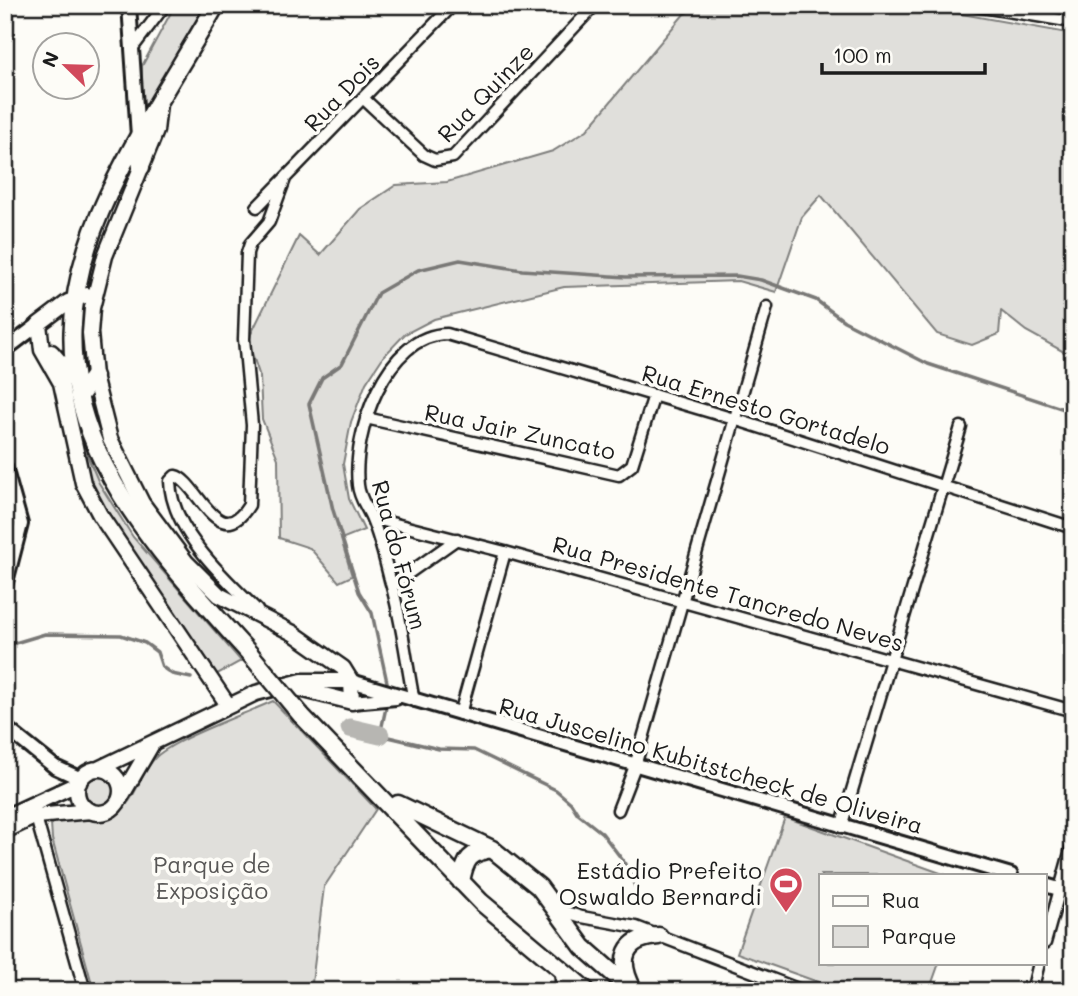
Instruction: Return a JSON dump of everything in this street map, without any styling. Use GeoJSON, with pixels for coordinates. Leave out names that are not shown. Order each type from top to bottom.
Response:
{"type":"FeatureCollection","features":[{"type":"Feature","properties":{"kind":"main road"},"geometry":{"type":"LineString","coordinates":[[216,5],[138,140],[99,216],[72,300],[73,347],[78,390],[89,435],[127,509],[167,562],[301,715],[354,772],[380,794],[461,882],[587,991]]}},
{"type":"Feature","properties":{"kind":"main road"},"geometry":{"type":"LineString","coordinates":[[159,104],[156,131],[105,256],[94,297],[90,333],[94,376],[120,462],[154,520],[186,562],[219,595],[316,648],[347,672],[351,681],[352,702],[330,699],[284,685]]}},
{"type":"Feature","properties":{"kind":"main road"},"geometry":{"type":"LineString","coordinates":[[138,140],[141,167]]}},
{"type":"Feature","properties":{"kind":"main road"},"geometry":{"type":"LineString","coordinates":[[94,297],[72,300],[39,324],[46,352],[61,383],[88,493],[139,576],[228,705]]}},
{"type":"Feature","properties":{"kind":"main road"},"geometry":{"type":"LineString","coordinates":[[46,352],[60,355],[90,333]]}},
{"type":"Feature","properties":{"kind":"main road"},"geometry":{"type":"LineString","coordinates":[[46,352],[78,390]]}},
{"type":"Feature","properties":{"kind":"main road"},"geometry":{"type":"LineString","coordinates":[[78,390],[94,376]]}},
{"type":"Feature","properties":{"kind":"main road"},"geometry":{"type":"LineString","coordinates":[[5,831],[98,769],[228,705],[302,681],[351,681]]}},
{"type":"Feature","properties":{"kind":"main road"},"geometry":{"type":"LineString","coordinates":[[330,699],[331,681]]}},
{"type":"Feature","properties":{"kind":"main road"},"geometry":{"type":"LineString","coordinates":[[5,817],[33,810],[110,810],[119,801],[152,744]]}},
{"type":"Feature","properties":{"kind":"main road"},"geometry":{"type":"LineString","coordinates":[[98,769],[111,772],[119,781],[119,801]]}},
{"type":"Feature","properties":{"kind":"main road"},"geometry":{"type":"LineString","coordinates":[[80,781],[78,796],[91,811]]}},
{"type":"Feature","properties":{"kind":"main road"},"geometry":{"type":"LineString","coordinates":[[380,794],[421,817],[492,849],[538,887],[583,947],[634,991]]}},
{"type":"Feature","properties":{"kind":"main road"},"geometry":{"type":"LineString","coordinates":[[461,882],[467,858],[475,852],[492,849]]}},
{"type":"Feature","properties":{"kind":"main road"},"geometry":{"type":"LineString","coordinates":[[634,991],[624,966],[629,946],[636,940],[659,936]]}},
{"type":"Feature","properties":{"kind":"street"},"geometry":{"type":"LineString","coordinates":[[129,5],[134,46],[138,140]]}},
{"type":"Feature","properties":{"kind":"street"},"geometry":{"type":"LineString","coordinates":[[134,46],[165,5]]}},
{"type":"Feature","properties":{"kind":"street","name":"Rua Dois"},"geometry":{"type":"LineString","coordinates":[[257,207],[453,5]]}},
{"type":"Feature","properties":{"kind":"street","name":"Rua Quinze"},"geometry":{"type":"LineString","coordinates":[[364,99],[424,155],[435,160],[453,157],[595,5]]}},
{"type":"Feature","properties":{"kind":"street"},"geometry":{"type":"LineString","coordinates":[[970,5],[1073,22]]}},
{"type":"Feature","properties":{"kind":"street"},"geometry":{"type":"LineString","coordinates":[[265,618],[217,572],[198,548],[173,498],[170,481],[175,476],[182,478],[202,506],[216,518],[233,520],[249,505],[252,425],[244,340],[247,253],[250,244],[269,222],[285,179]]}},
{"type":"Feature","properties":{"kind":"street"},"geometry":{"type":"LineString","coordinates":[[618,810],[635,766],[684,602],[767,307]]}},
{"type":"Feature","properties":{"kind":"street"},"geometry":{"type":"LineString","coordinates":[[5,350],[39,324]]}},
{"type":"Feature","properties":{"kind":"street","name":"Rua Ernesto Gortadelo"},"geometry":{"type":"LineString","coordinates":[[447,334],[734,419],[1073,528]]}},
{"type":"Feature","properties":{"kind":"street","name":"Rua do Fórum"},"geometry":{"type":"LineString","coordinates":[[414,701],[392,584],[372,518],[362,502],[357,470],[366,418],[382,382],[395,362],[424,337],[447,334]]}},
{"type":"Feature","properties":{"kind":"street"},"geometry":{"type":"LineString","coordinates":[[17,341],[46,352]]}},
{"type":"Feature","properties":{"kind":"street","name":"Rua Jair Zuncato"},"geometry":{"type":"LineString","coordinates":[[366,418],[618,475],[632,465],[654,395]]}},
{"type":"Feature","properties":{"kind":"street"},"geometry":{"type":"LineString","coordinates":[[841,827],[941,485],[961,427]]}},
{"type":"Feature","properties":{"kind":"street"},"geometry":{"type":"LineString","coordinates":[[5,467],[21,524],[5,586]]}},
{"type":"Feature","properties":{"kind":"street","name":"Rua Presidente Tancredo Neves"},"geometry":{"type":"LineString","coordinates":[[372,518],[505,552],[1073,711]]}},
{"type":"Feature","properties":{"kind":"street"},"geometry":{"type":"LineString","coordinates":[[392,584],[457,539]]}},
{"type":"Feature","properties":{"kind":"street"},"geometry":{"type":"LineString","coordinates":[[460,714],[505,552]]}},
{"type":"Feature","properties":{"kind":"street","name":"Rua Juscelino Kubitstcheck de Oliveira"},"geometry":{"type":"LineString","coordinates":[[351,681],[400,698],[1007,874]]}},
{"type":"Feature","properties":{"kind":"street","name":"Rua Juscelino Kubitstcheck de Oliveira"},"geometry":{"type":"LineString","coordinates":[[352,702],[400,698]]}},
{"type":"Feature","properties":{"kind":"street"},"geometry":{"type":"LineString","coordinates":[[5,727],[55,767],[80,781]]}},
{"type":"Feature","properties":{"kind":"street"},"geometry":{"type":"LineString","coordinates":[[33,810],[85,991]]}},
{"type":"Feature","properties":{"kind":"street"},"geometry":{"type":"LineString","coordinates":[[1046,939],[1073,842]]}},
{"type":"Feature","properties":{"kind":"street"},"geometry":{"type":"LineString","coordinates":[[1046,885],[1073,893]]}},
{"type":"Feature","properties":{"kind":"street"},"geometry":{"type":"LineString","coordinates":[[556,909],[582,917],[619,922],[803,991]]}},
{"type":"Feature","properties":{"kind":"street"},"geometry":{"type":"LineString","coordinates":[[1032,991],[1039,964]]}},
{"type":"Feature","properties":{"kind":"street"},"geometry":{"type":"LineString","coordinates":[[562,972],[564,991]]}},
{"type":"Feature","properties":{"kind":"green space"},"geometry":{"type":"Polygon","coordinates":[[[175,5],[205,5],[142,113],[142,66],[175,5]]]}},
{"type":"Feature","properties":{"kind":"green space"},"geometry":{"type":"Polygon","coordinates":[[[697,5],[912,5],[1073,34],[1073,357],[1026,331],[1001,311],[999,334],[972,345],[937,334],[821,195],[802,217],[776,292],[738,281],[564,287],[434,319],[405,334],[383,357],[366,383],[351,422],[343,464],[349,499],[364,530],[341,539],[352,576],[339,582],[310,548],[279,538],[278,459],[262,419],[260,377],[249,344],[251,334],[299,236],[320,255],[360,209],[396,185],[447,182],[553,151],[587,130],[684,14],[698,7],[697,5]]]}},
{"type":"Feature","properties":{"kind":"green space"},"geometry":{"type":"Polygon","coordinates":[[[73,422],[99,483],[133,537],[241,661],[212,677],[93,495],[73,422]]]}},
{"type":"Feature","properties":{"kind":"green space","name":"Parque de Exposição"},"geometry":{"type":"Polygon","coordinates":[[[273,701],[376,809],[324,887],[311,991],[94,991],[52,839],[51,823],[63,818],[113,815],[127,804],[157,756],[195,734],[273,701]]]}},
{"type":"Feature","properties":{"kind":"green space"},"geometry":{"type":"Polygon","coordinates":[[[99,777],[109,781],[113,791],[109,801],[99,805],[89,801],[85,791],[89,781],[99,777]]]}},
{"type":"Feature","properties":{"kind":"green space","name":"Estádio Prefeito Oswaldo Bernardi"},"geometry":{"type":"Polygon","coordinates":[[[785,817],[943,874],[819,874],[819,964],[939,964],[929,991],[843,991],[737,953],[785,817]]]}},
{"type":"Feature","properties":{"kind":"waterway"},"geometry":{"type":"LineString","coordinates":[[387,682],[372,613],[359,592],[333,510],[309,404],[322,378],[342,364],[378,293],[418,270],[460,260],[522,270],[626,277],[737,276],[761,280],[816,300],[844,321],[928,364],[1073,412]]}},
{"type":"Feature","properties":{"kind":"waterway"},"geometry":{"type":"LineString","coordinates":[[5,646],[45,634],[121,635],[145,643],[157,652],[162,667],[172,674],[191,678]]}},
{"type":"Feature","properties":{"kind":"waterway"},"geometry":{"type":"LineString","coordinates":[[387,703],[380,735],[439,749],[474,750],[556,790],[571,803],[578,814],[602,833],[624,862],[644,906]]}},
{"type":"Feature","properties":{"kind":"waterway"},"geometry":{"type":"LineString","coordinates":[[350,728],[380,735]]}},
{"type":"Feature","properties":{"kind":"place","name":"Estádio Prefeito Oswaldo Bernardi"},"geometry":{"type":"Point","coordinates":[786,914]}}]}
